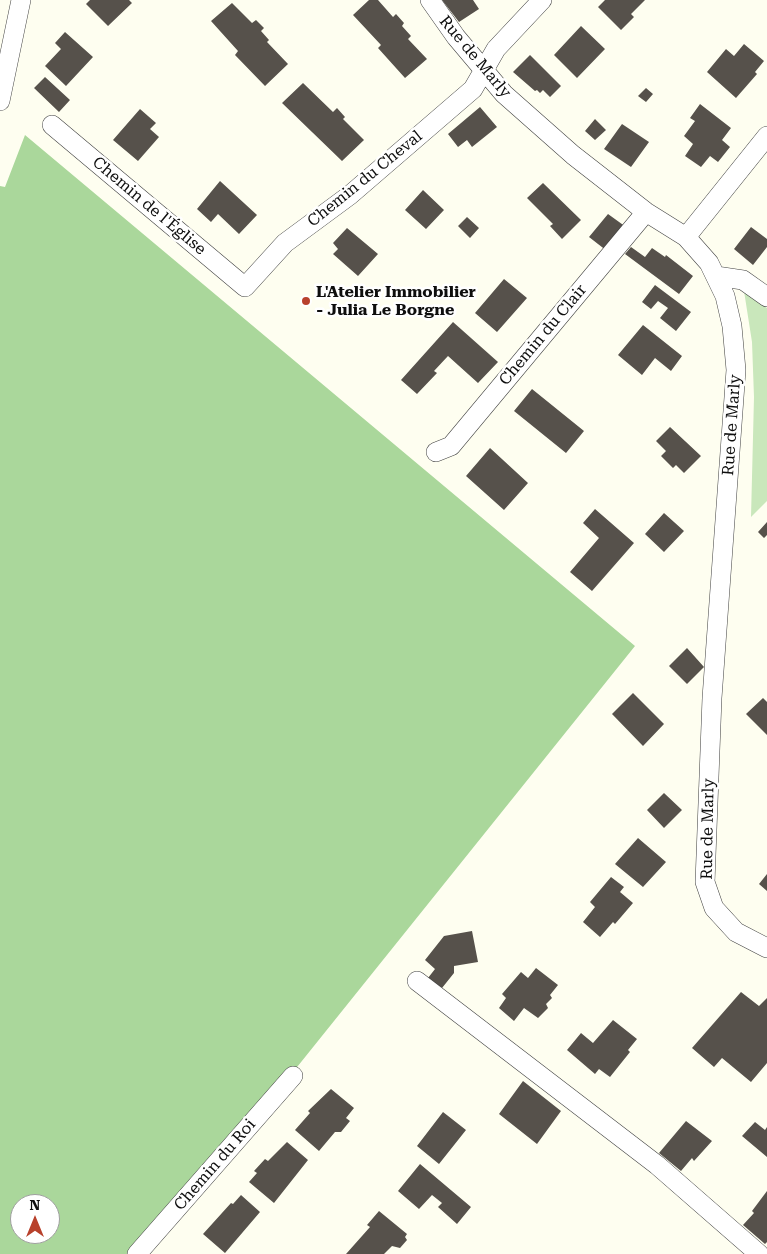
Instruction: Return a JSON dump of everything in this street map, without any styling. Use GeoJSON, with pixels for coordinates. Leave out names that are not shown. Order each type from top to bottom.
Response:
{"type":"FeatureCollection","features":[{"type":"Feature","properties":{"kind":"street"},"geometry":{"type":"LineString","coordinates":[[0,100],[21,0]]}},
{"type":"Feature","properties":{"kind":"street","name":"Rue de Marly"},"geometry":{"type":"LineString","coordinates":[[430,0],[483,71],[504,94],[573,155],[646,212],[686,237],[716,276],[726,296],[732,326],[736,370],[712,698],[705,882],[714,908],[736,932],[767,948]]}},
{"type":"Feature","properties":{"kind":"street","name":"Chemin du Cheval"},"geometry":{"type":"LineString","coordinates":[[245,287],[285,243],[350,195],[473,89],[496,49],[542,0]]}},
{"type":"Feature","properties":{"kind":"street","name":"Chemin de l'Église"},"geometry":{"type":"LineString","coordinates":[[52,124],[245,287]]}},
{"type":"Feature","properties":{"kind":"street"},"geometry":{"type":"LineString","coordinates":[[686,237],[767,136]]}},
{"type":"Feature","properties":{"kind":"street","name":"Chemin du Clair"},"geometry":{"type":"LineString","coordinates":[[436,452],[451,446],[646,212]]}},
{"type":"Feature","properties":{"kind":"street"},"geometry":{"type":"LineString","coordinates":[[716,276],[743,280],[767,297]]}},
{"type":"Feature","properties":{"kind":"street"},"geometry":{"type":"LineString","coordinates":[[417,982],[657,1165],[759,1254]]}},
{"type":"Feature","properties":{"kind":"street","name":"Chemin du Roi"},"geometry":{"type":"LineString","coordinates":[[137,1254],[293,1076]]}},
{"type":"Feature","properties":{"kind":"green space"},"geometry":{"type":"Polygon","coordinates":[[[25,135],[635,646],[147,1254],[0,1254],[0,186],[5,187],[25,135]]]}},
{"type":"Feature","properties":{"kind":"green space"},"geometry":{"type":"Polygon","coordinates":[[[744,291],[767,308],[767,501],[751,517],[754,397],[752,342],[744,291]]]}},
{"type":"Feature","properties":{"kind":"building"},"geometry":{"type":"Polygon","coordinates":[[[90,0],[129,0],[132,3],[108,26],[86,4],[90,0]]]}},
{"type":"Feature","properties":{"kind":"building"},"geometry":{"type":"Polygon","coordinates":[[[369,0],[378,0],[393,17],[396,14],[404,23],[402,26],[411,36],[408,39],[427,59],[405,78],[378,48],[381,45],[353,15],[369,0]]]}},
{"type":"Feature","properties":{"kind":"building"},"geometry":{"type":"Polygon","coordinates":[[[442,0],[473,0],[479,9],[459,22],[442,0]]]}},
{"type":"Feature","properties":{"kind":"building"},"geometry":{"type":"Polygon","coordinates":[[[605,0],[645,0],[631,14],[634,17],[621,30],[598,7],[605,0]]]}},
{"type":"Feature","properties":{"kind":"building"},"geometry":{"type":"Polygon","coordinates":[[[232,3],[252,23],[256,20],[264,28],[261,31],[269,40],[267,42],[288,64],[265,86],[235,55],[238,51],[211,21],[232,3]]]}},
{"type":"Feature","properties":{"kind":"building"},"geometry":{"type":"Polygon","coordinates":[[[581,26],[605,49],[577,78],[554,55],[581,26]]]}},
{"type":"Feature","properties":{"kind":"building"},"geometry":{"type":"Polygon","coordinates":[[[65,32],[93,57],[66,86],[45,66],[61,49],[55,43],[65,32]]]}},
{"type":"Feature","properties":{"kind":"building"},"geometry":{"type":"Polygon","coordinates":[[[744,44],[764,61],[755,72],[757,74],[736,98],[707,72],[726,49],[734,56],[744,44]]]}},
{"type":"Feature","properties":{"kind":"building"},"geometry":{"type":"Polygon","coordinates":[[[530,55],[561,86],[550,97],[543,90],[540,93],[537,90],[535,91],[513,72],[530,55]]]}},
{"type":"Feature","properties":{"kind":"building"},"geometry":{"type":"Polygon","coordinates":[[[45,77],[70,100],[59,112],[34,88],[45,77]]]}},
{"type":"Feature","properties":{"kind":"building"},"geometry":{"type":"Polygon","coordinates":[[[303,83],[333,112],[337,108],[345,117],[343,119],[364,140],[342,161],[282,103],[303,83]]]}},
{"type":"Feature","properties":{"kind":"building"},"geometry":{"type":"Polygon","coordinates":[[[646,88],[653,94],[646,102],[638,96],[646,88]]]}},
{"type":"Feature","properties":{"kind":"building"},"geometry":{"type":"Polygon","coordinates":[[[700,104],[731,128],[722,140],[730,147],[718,162],[710,156],[701,167],[685,156],[693,144],[684,136],[695,121],[690,118],[700,104]]]}},
{"type":"Feature","properties":{"kind":"building"},"geometry":{"type":"Polygon","coordinates":[[[480,107],[497,127],[472,147],[467,140],[458,147],[448,134],[480,107]]]}},
{"type":"Feature","properties":{"kind":"building"},"geometry":{"type":"Polygon","coordinates":[[[140,109],[156,123],[150,129],[159,137],[138,161],[113,140],[140,109]]]}},
{"type":"Feature","properties":{"kind":"building"},"geometry":{"type":"Polygon","coordinates":[[[595,119],[606,130],[595,140],[585,131],[595,119]]]}},
{"type":"Feature","properties":{"kind":"building"},"geometry":{"type":"Polygon","coordinates":[[[622,124],[649,142],[631,167],[604,149],[622,124]]]}},
{"type":"Feature","properties":{"kind":"building"},"geometry":{"type":"Polygon","coordinates":[[[220,181],[257,215],[239,234],[218,214],[211,222],[197,209],[220,181]]]}},
{"type":"Feature","properties":{"kind":"building"},"geometry":{"type":"Polygon","coordinates":[[[543,183],[581,220],[562,239],[550,226],[553,224],[527,198],[543,183]]]}},
{"type":"Feature","properties":{"kind":"building"},"geometry":{"type":"Polygon","coordinates":[[[423,190],[444,210],[426,229],[405,210],[423,190]]]}},
{"type":"Feature","properties":{"kind":"building"},"geometry":{"type":"Polygon","coordinates":[[[608,214],[626,227],[607,251],[589,237],[608,214]]]}},
{"type":"Feature","properties":{"kind":"building"},"geometry":{"type":"Polygon","coordinates":[[[467,217],[479,228],[470,238],[458,226],[467,217]]]}},
{"type":"Feature","properties":{"kind":"building"},"geometry":{"type":"Polygon","coordinates":[[[751,227],[767,239],[767,247],[753,265],[734,249],[751,227]]]}},
{"type":"Feature","properties":{"kind":"building"},"geometry":{"type":"Polygon","coordinates":[[[347,228],[378,254],[358,276],[333,254],[338,249],[333,243],[347,228]]]}},
{"type":"Feature","properties":{"kind":"building"},"geometry":{"type":"Polygon","coordinates":[[[631,247],[645,257],[652,248],[665,257],[666,255],[693,276],[679,294],[625,254],[631,247]]]}},
{"type":"Feature","properties":{"kind":"building"},"geometry":{"type":"Polygon","coordinates":[[[504,279],[527,298],[497,332],[475,313],[504,279]]]}},
{"type":"Feature","properties":{"kind":"building"},"geometry":{"type":"Polygon","coordinates":[[[655,285],[691,312],[676,331],[660,318],[668,308],[658,301],[651,309],[642,302],[655,285]]]}},
{"type":"Feature","properties":{"kind":"building"},"geometry":{"type":"Polygon","coordinates":[[[453,322],[498,362],[478,383],[448,356],[434,371],[437,373],[417,394],[401,380],[453,322]]]}},
{"type":"Feature","properties":{"kind":"building"},"geometry":{"type":"Polygon","coordinates":[[[643,325],[682,356],[671,371],[655,358],[642,375],[618,355],[643,325]]]}},
{"type":"Feature","properties":{"kind":"building"},"geometry":{"type":"Polygon","coordinates":[[[532,389],[584,431],[566,453],[514,411],[532,389]]]}},
{"type":"Feature","properties":{"kind":"building"},"geometry":{"type":"Polygon","coordinates":[[[670,427],[701,456],[684,473],[676,465],[673,468],[661,456],[666,451],[656,441],[670,427]]]}},
{"type":"Feature","properties":{"kind":"building"},"geometry":{"type":"Polygon","coordinates":[[[490,448],[528,483],[504,510],[466,476],[490,448]]]}},
{"type":"Feature","properties":{"kind":"building"},"geometry":{"type":"Polygon","coordinates":[[[595,509],[634,543],[592,591],[570,572],[599,538],[583,523],[595,509]]]}},
{"type":"Feature","properties":{"kind":"building"},"geometry":{"type":"Polygon","coordinates":[[[664,513],[684,531],[664,552],[645,534],[664,513]]]}},
{"type":"Feature","properties":{"kind":"building"},"geometry":{"type":"Polygon","coordinates":[[[767,522],[767,535],[764,538],[758,532],[767,522]]]}},
{"type":"Feature","properties":{"kind":"building"},"geometry":{"type":"Polygon","coordinates":[[[687,648],[704,667],[687,684],[669,666],[687,648]]]}},
{"type":"Feature","properties":{"kind":"building"},"geometry":{"type":"Polygon","coordinates":[[[633,693],[664,724],[643,746],[612,714],[633,693]]]}},
{"type":"Feature","properties":{"kind":"building"},"geometry":{"type":"Polygon","coordinates":[[[763,698],[767,702],[767,735],[746,714],[763,698]]]}},
{"type":"Feature","properties":{"kind":"building"},"geometry":{"type":"Polygon","coordinates":[[[664,793],[682,810],[664,828],[647,810],[664,793]]]}},
{"type":"Feature","properties":{"kind":"building"},"geometry":{"type":"Polygon","coordinates":[[[638,838],[666,862],[643,887],[615,864],[638,838]]]}},
{"type":"Feature","properties":{"kind":"building"},"geometry":{"type":"Polygon","coordinates":[[[767,874],[767,891],[759,884],[767,874]]]}},
{"type":"Feature","properties":{"kind":"building"},"geometry":{"type":"Polygon","coordinates":[[[611,877],[624,887],[620,892],[633,903],[615,924],[613,922],[600,937],[583,922],[595,907],[590,902],[611,877]]]}},
{"type":"Feature","properties":{"kind":"building"},"geometry":{"type":"Polygon","coordinates":[[[472,931],[478,962],[454,966],[454,973],[442,988],[428,978],[435,969],[425,960],[444,936],[472,931]]]}},
{"type":"Feature","properties":{"kind":"building"},"geometry":{"type":"Polygon","coordinates":[[[536,968],[558,985],[550,995],[552,998],[546,1004],[548,1008],[538,1018],[524,1008],[514,1021],[499,1008],[506,998],[502,994],[521,972],[528,978],[536,968]]]}},
{"type":"Feature","properties":{"kind":"building"},"geometry":{"type":"Polygon","coordinates":[[[741,992],[759,1006],[767,998],[767,1063],[751,1082],[722,1058],[714,1067],[692,1048],[741,992]]]}},
{"type":"Feature","properties":{"kind":"building"},"geometry":{"type":"Polygon","coordinates":[[[613,1020],[637,1039],[628,1050],[630,1052],[610,1077],[599,1069],[595,1074],[567,1050],[581,1033],[593,1043],[613,1020]]]}},
{"type":"Feature","properties":{"kind":"building"},"geometry":{"type":"Polygon","coordinates":[[[523,1081],[561,1111],[537,1144],[499,1114],[523,1081]]]}},
{"type":"Feature","properties":{"kind":"building"},"geometry":{"type":"Polygon","coordinates":[[[331,1089],[354,1108],[346,1118],[350,1121],[341,1132],[335,1132],[319,1151],[295,1130],[310,1113],[308,1111],[331,1089]]]}},
{"type":"Feature","properties":{"kind":"building"},"geometry":{"type":"Polygon","coordinates":[[[443,1112],[466,1130],[439,1164],[417,1146],[443,1112]]]}},
{"type":"Feature","properties":{"kind":"building"},"geometry":{"type":"Polygon","coordinates":[[[686,1121],[712,1141],[694,1161],[692,1158],[681,1171],[659,1153],[686,1121]]]}},
{"type":"Feature","properties":{"kind":"building"},"geometry":{"type":"Polygon","coordinates":[[[755,1122],[765,1130],[767,1127],[767,1157],[742,1136],[755,1122]]]}},
{"type":"Feature","properties":{"kind":"building"},"geometry":{"type":"Polygon","coordinates":[[[287,1142],[308,1160],[274,1203],[249,1182],[257,1173],[254,1171],[265,1159],[268,1161],[287,1142]]]}},
{"type":"Feature","properties":{"kind":"building"},"geometry":{"type":"Polygon","coordinates":[[[420,1164],[471,1207],[457,1224],[438,1207],[442,1203],[432,1195],[419,1209],[398,1191],[420,1164]]]}},
{"type":"Feature","properties":{"kind":"building"},"geometry":{"type":"Polygon","coordinates":[[[767,1191],[767,1242],[765,1244],[743,1225],[754,1213],[752,1211],[767,1191]]]}},
{"type":"Feature","properties":{"kind":"building"},"geometry":{"type":"Polygon","coordinates":[[[241,1195],[260,1212],[225,1253],[203,1234],[231,1203],[233,1204],[241,1195]]]}},
{"type":"Feature","properties":{"kind":"building"},"geometry":{"type":"Polygon","coordinates":[[[379,1211],[407,1234],[405,1237],[407,1240],[400,1248],[392,1246],[384,1254],[346,1254],[370,1227],[367,1225],[379,1211]]]}},
{"type":"Feature","properties":{"kind":"place","name":"L'Atelier Immobilier - Julia Le Borgne"},"geometry":{"type":"Point","coordinates":[306,301]}}]}
